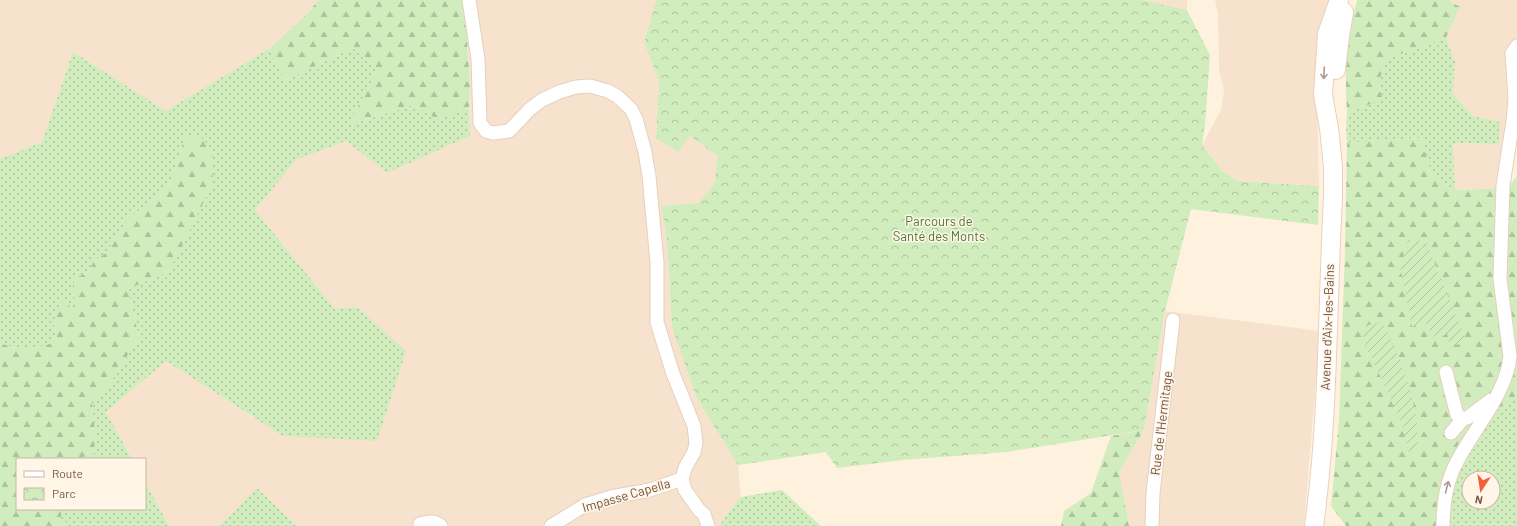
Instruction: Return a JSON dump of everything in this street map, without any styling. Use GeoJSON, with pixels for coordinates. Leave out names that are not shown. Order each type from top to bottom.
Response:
{"type":"FeatureCollection","features":[{"type":"Feature","properties":{"kind":"main road","name":"Avenue d'Aix-les-Bains"},"geometry":{"type":"LineString","coordinates":[[1314,526],[1323,438],[1333,198],[1333,166],[1329,128],[1323,95],[1327,34],[1339,0]]}},
{"type":"Feature","properties":{"kind":"main road","name":"Avenue d'Aix-les-Bains"},"geometry":{"type":"LineString","coordinates":[[1329,128],[1335,96],[1340,36],[1346,0]]}},
{"type":"Feature","properties":{"kind":"street"},"geometry":{"type":"LineString","coordinates":[[469,0],[478,59],[480,123],[486,131],[493,133],[509,131],[530,109],[542,100],[559,92],[576,87],[590,86],[608,91],[627,105],[636,119],[645,152],[649,176],[657,262],[657,322],[672,371],[694,426],[696,443],[694,452],[685,468],[682,479],[685,490],[706,520]]}},
{"type":"Feature","properties":{"kind":"street"},"geometry":{"type":"LineString","coordinates":[[1443,526],[1446,490],[1458,458],[1497,396],[1506,378],[1509,366],[1510,356],[1500,279],[1503,185],[1515,98],[1512,53],[1517,46]]}},
{"type":"Feature","properties":{"kind":"street","name":"Rue de l'Hermitage"},"geometry":{"type":"LineString","coordinates":[[1152,526],[1153,493],[1174,320]]}},
{"type":"Feature","properties":{"kind":"street"},"geometry":{"type":"LineString","coordinates":[[1446,372],[1457,415],[1463,419]]}},
{"type":"Feature","properties":{"kind":"street"},"geometry":{"type":"LineString","coordinates":[[1451,433],[1463,419],[1468,418],[1497,396]]}},
{"type":"Feature","properties":{"kind":"street","name":"Impasse Capella"},"geometry":{"type":"LineString","coordinates":[[551,526],[585,505],[611,497],[650,490],[682,479]]}},
{"type":"Feature","properties":{"kind":"street"},"geometry":{"type":"LineString","coordinates":[[420,524],[430,521],[441,526]]}},
{"type":"Feature","properties":{"kind":"shaded area"},"geometry":{"type":"Polygon","coordinates":[[[0,0],[318,0],[309,12],[269,49],[166,111],[73,52],[42,142],[0,159],[0,0]]]}},
{"type":"Feature","properties":{"kind":"shaded area"},"geometry":{"type":"Polygon","coordinates":[[[465,0],[656,0],[644,43],[659,81],[656,138],[690,136],[718,156],[714,184],[699,204],[661,206],[667,241],[672,328],[697,399],[738,465],[741,497],[720,526],[297,526],[257,489],[220,526],[169,526],[146,484],[146,458],[131,458],[106,412],[166,361],[254,418],[335,309],[255,210],[296,160],[346,141],[387,173],[470,136],[468,32],[465,0]]]}},
{"type":"Feature","properties":{"kind":"shaded area"},"geometry":{"type":"Polygon","coordinates":[[[1143,0],[1187,0],[1187,10],[1143,0]]]}},
{"type":"Feature","properties":{"kind":"shaded area"},"geometry":{"type":"Polygon","coordinates":[[[1215,0],[1334,0],[1317,87],[1319,186],[1238,181],[1221,170],[1202,145],[1221,110],[1224,90],[1219,69],[1218,14],[1215,0]]]}},
{"type":"Feature","properties":{"kind":"shaded area"},"geometry":{"type":"Polygon","coordinates":[[[1449,0],[1517,0],[1517,44],[1508,188],[1455,190],[1453,143],[1499,144],[1500,122],[1473,116],[1453,94],[1455,62],[1446,38],[1460,7],[1449,0]]]}},
{"type":"Feature","properties":{"kind":"shaded area"},"geometry":{"type":"Polygon","coordinates":[[[1165,311],[1320,331],[1304,526],[1129,526],[1119,472],[1144,430],[1165,311]]]}},
{"type":"Feature","properties":{"kind":"green space"},"geometry":{"type":"Polygon","coordinates":[[[318,0],[465,0],[470,88],[469,108],[437,119],[412,105],[348,125],[378,70],[353,48],[285,80],[269,49],[309,12],[318,0]]]}},
{"type":"Feature","properties":{"kind":"green space","name":"Parcours de Santé des Monts"},"geometry":{"type":"Polygon","coordinates":[[[656,0],[1143,0],[1187,10],[1210,55],[1202,145],[1221,170],[1238,181],[1319,186],[1318,225],[1191,209],[1165,311],[1144,430],[1007,452],[903,460],[837,468],[826,452],[738,465],[697,399],[672,328],[667,241],[661,206],[699,203],[714,184],[718,156],[690,136],[678,152],[656,138],[659,81],[644,43],[656,0]]]}},
{"type":"Feature","properties":{"kind":"green space"},"geometry":{"type":"Polygon","coordinates":[[[1357,0],[1449,0],[1460,7],[1446,38],[1387,59],[1378,84],[1383,99],[1347,113],[1346,43],[1357,0]]]}},
{"type":"Feature","properties":{"kind":"green space"},"geometry":{"type":"Polygon","coordinates":[[[1446,38],[1455,62],[1453,94],[1473,116],[1500,122],[1499,144],[1453,143],[1455,190],[1432,176],[1421,138],[1347,143],[1346,130],[1347,113],[1383,98],[1378,84],[1387,59],[1446,38]]]}},
{"type":"Feature","properties":{"kind":"green space"},"geometry":{"type":"Polygon","coordinates":[[[353,48],[378,70],[349,125],[412,105],[437,119],[469,108],[470,136],[387,173],[346,141],[296,160],[255,210],[335,309],[357,307],[406,351],[377,441],[283,436],[166,361],[106,412],[131,458],[76,458],[94,454],[95,431],[92,404],[109,385],[139,337],[128,289],[169,271],[185,137],[170,185],[128,219],[106,253],[94,261],[87,274],[71,293],[78,303],[75,315],[54,326],[57,340],[44,346],[29,348],[7,346],[0,343],[0,159],[42,142],[73,52],[166,111],[269,49],[285,80],[353,48]]]}},
{"type":"Feature","properties":{"kind":"green space"},"geometry":{"type":"Polygon","coordinates":[[[185,137],[201,137],[211,149],[213,184],[169,271],[128,289],[139,337],[109,385],[92,404],[95,431],[94,455],[77,458],[16,458],[16,510],[61,510],[61,519],[71,526],[0,526],[0,343],[7,346],[29,348],[44,346],[57,340],[54,318],[57,309],[64,298],[75,315],[78,303],[71,293],[75,277],[87,274],[94,261],[106,253],[128,219],[170,185],[185,137]]]}},
{"type":"Feature","properties":{"kind":"green space"},"geometry":{"type":"Polygon","coordinates":[[[1422,138],[1432,176],[1455,190],[1507,188],[1517,176],[1517,395],[1501,406],[1487,426],[1466,443],[1440,526],[1346,526],[1331,506],[1339,421],[1347,143],[1422,138]]]}},
{"type":"Feature","properties":{"kind":"green space"},"geometry":{"type":"Polygon","coordinates":[[[1408,240],[1426,241],[1466,341],[1451,347],[1447,334],[1435,339],[1426,323],[1412,327],[1400,267],[1408,240]]]}},
{"type":"Feature","properties":{"kind":"green space"},"geometry":{"type":"Polygon","coordinates":[[[1376,323],[1385,327],[1404,372],[1414,404],[1418,435],[1417,451],[1409,453],[1403,425],[1363,340],[1363,330],[1368,325],[1376,323]]]}},
{"type":"Feature","properties":{"kind":"green space"},"geometry":{"type":"Polygon","coordinates":[[[1517,395],[1517,526],[1440,526],[1466,443],[1487,426],[1501,406],[1517,395]]]}},
{"type":"Feature","properties":{"kind":"green space"},"geometry":{"type":"Polygon","coordinates":[[[1144,430],[1119,472],[1129,526],[1061,526],[1064,511],[1091,493],[1111,436],[1144,430]]]}},
{"type":"Feature","properties":{"kind":"green space"},"geometry":{"type":"Polygon","coordinates":[[[146,484],[169,526],[71,526],[61,519],[61,510],[146,510],[146,484]]]}},
{"type":"Feature","properties":{"kind":"green space"},"geometry":{"type":"Polygon","coordinates":[[[257,488],[297,526],[220,526],[257,488]]]}},
{"type":"Feature","properties":{"kind":"green space"},"geometry":{"type":"Polygon","coordinates":[[[782,490],[821,526],[720,526],[741,497],[782,490]]]}}]}
